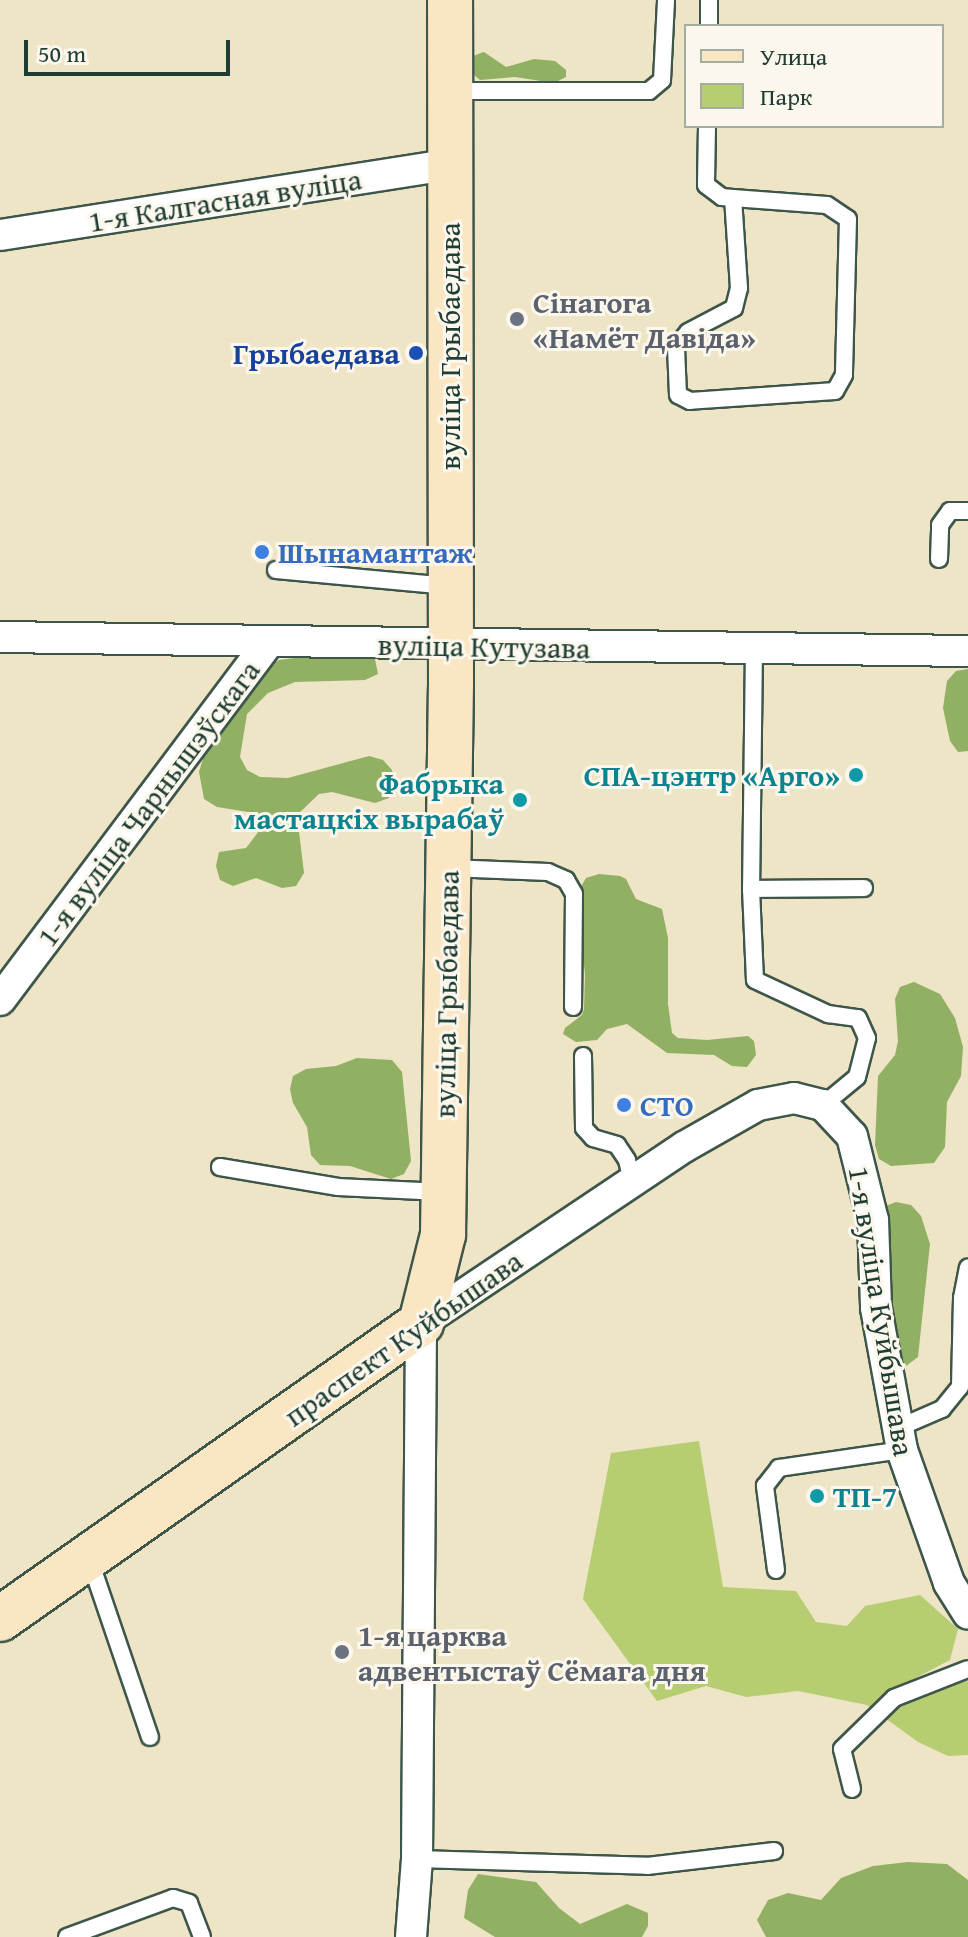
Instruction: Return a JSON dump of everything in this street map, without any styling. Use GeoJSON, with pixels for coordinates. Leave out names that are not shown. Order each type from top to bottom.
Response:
{"type":"FeatureCollection","features":[{"type":"Feature","properties":{"kind":"street","name":"вуліца Грыбаедава"},"geometry":{"type":"LineString","coordinates":[[411,1937],[417,1859],[421,1323],[443,1235],[448,868],[450,0]]}},
{"type":"Feature","properties":{"kind":"street","name":"1-я Калгасная вуліца"},"geometry":{"type":"LineString","coordinates":[[0,235],[449,165]]}},
{"type":"Feature","properties":{"kind":"street","name":"вуліца Кутузава"},"geometry":{"type":"LineString","coordinates":[[0,637],[449,646],[968,651]]}},
{"type":"Feature","properties":{"kind":"street","name":"1-я вуліца Чарнышэўскага"},"geometry":{"type":"LineString","coordinates":[[0,1000],[268,643]]}},
{"type":"Feature","properties":{"kind":"street","name":"праспект Куйбышава"},"geometry":{"type":"LineString","coordinates":[[0,1619],[421,1323],[632,1182],[758,1105],[794,1098],[823,1105]]}},
{"type":"Feature","properties":{"kind":"street","name":"1-я вуліца Куйбышава"},"geometry":{"type":"LineString","coordinates":[[823,1105],[852,1136],[873,1220],[876,1308],[900,1439],[949,1583],[968,1613]]}},
{"type":"Feature","properties":{"kind":"lane"},"geometry":{"type":"LineString","coordinates":[[450,91],[649,91],[662,80],[666,0]]}},
{"type":"Feature","properties":{"kind":"lane"},"geometry":{"type":"LineString","coordinates":[[709,0],[709,24]]}},
{"type":"Feature","properties":{"kind":"lane"},"geometry":{"type":"LineString","coordinates":[[707,128],[706,185],[722,197],[827,205],[848,219],[844,375],[835,391],[690,401],[678,395],[676,347],[688,332],[734,308],[739,288],[733,198]]}},
{"type":"Feature","properties":{"kind":"lane"},"geometry":{"type":"LineString","coordinates":[[939,559],[940,525],[950,511],[968,511]]}},
{"type":"Feature","properties":{"kind":"lane"},"geometry":{"type":"LineString","coordinates":[[276,570],[449,586]]}},
{"type":"Feature","properties":{"kind":"lane"},"geometry":{"type":"LineString","coordinates":[[754,648],[751,889],[755,980],[828,1014],[858,1018],[867,1038],[857,1077],[823,1105]]}},
{"type":"Feature","properties":{"kind":"lane"},"geometry":{"type":"LineString","coordinates":[[448,868],[548,872],[566,880],[574,894],[573,1007]]}},
{"type":"Feature","properties":{"kind":"lane"},"geometry":{"type":"LineString","coordinates":[[751,889],[864,888]]}},
{"type":"Feature","properties":{"kind":"lane"},"geometry":{"type":"LineString","coordinates":[[583,1056],[584,1128],[593,1138],[617,1145],[627,1160],[632,1182]]}},
{"type":"Feature","properties":{"kind":"lane"},"geometry":{"type":"LineString","coordinates":[[220,1167],[338,1187],[443,1192]]}},
{"type":"Feature","properties":{"kind":"lane"},"geometry":{"type":"LineString","coordinates":[[776,1570],[765,1486],[779,1468],[900,1439],[942,1409],[960,1387],[962,1298],[968,1268]]}},
{"type":"Feature","properties":{"kind":"lane"},"geometry":{"type":"LineString","coordinates":[[89,1557],[150,1737]]}},
{"type":"Feature","properties":{"kind":"lane"},"geometry":{"type":"LineString","coordinates":[[852,1789],[842,1749],[894,1698],[968,1669]]}},
{"type":"Feature","properties":{"kind":"lane"},"geometry":{"type":"LineString","coordinates":[[417,1859],[647,1866],[774,1851]]}},
{"type":"Feature","properties":{"kind":"lane"},"geometry":{"type":"LineString","coordinates":[[67,1937],[173,1898],[189,1903],[202,1937]]}},
{"type":"Feature","properties":{"kind":"green space"},"geometry":{"type":"Polygon","coordinates":[[[484,52],[506,67],[534,59],[555,61],[566,70],[566,77],[554,83],[515,77],[480,80],[469,71],[470,57],[484,52]]]}},
{"type":"Feature","properties":{"kind":"green space"},"geometry":{"type":"Polygon","coordinates":[[[334,653],[375,659],[378,674],[365,680],[295,682],[268,693],[247,714],[240,757],[247,770],[260,777],[288,778],[369,756],[383,760],[392,770],[395,785],[389,798],[375,803],[332,792],[319,794],[297,815],[304,873],[296,886],[282,888],[256,878],[233,886],[220,880],[216,866],[219,852],[246,848],[262,827],[260,814],[217,807],[204,799],[199,772],[207,745],[255,675],[279,660],[334,653]]]}},
{"type":"Feature","properties":{"kind":"green space"},"geometry":{"type":"Polygon","coordinates":[[[968,669],[968,751],[958,752],[950,741],[943,708],[947,681],[956,671],[968,669]]]}},
{"type":"Feature","properties":{"kind":"green space"},"geometry":{"type":"Polygon","coordinates":[[[599,874],[626,879],[636,899],[662,909],[668,938],[668,1004],[672,1033],[678,1038],[707,1040],[748,1036],[754,1041],[756,1055],[747,1067],[732,1066],[714,1055],[667,1053],[627,1024],[607,1029],[597,1040],[576,1042],[563,1034],[584,1009],[585,974],[577,905],[579,890],[586,878],[599,874]]]}},
{"type":"Feature","properties":{"kind":"green space"},"geometry":{"type":"Polygon","coordinates":[[[914,982],[940,994],[955,1018],[963,1047],[961,1076],[947,1102],[945,1147],[934,1163],[891,1166],[879,1159],[875,1145],[878,1076],[895,1055],[898,1041],[895,999],[900,987],[914,982]]]}},
{"type":"Feature","properties":{"kind":"green space"},"geometry":{"type":"Polygon","coordinates":[[[357,1058],[392,1060],[402,1072],[411,1161],[404,1174],[391,1179],[350,1166],[320,1165],[311,1155],[307,1127],[293,1103],[290,1089],[293,1076],[306,1069],[336,1066],[357,1058]]]}},
{"type":"Feature","properties":{"kind":"green space"},"geometry":{"type":"Polygon","coordinates":[[[896,1202],[911,1205],[921,1216],[930,1244],[918,1357],[906,1366],[894,1357],[883,1207],[896,1202]]]}},
{"type":"Feature","properties":{"kind":"green space"},"geometry":{"type":"Polygon","coordinates":[[[699,1441],[723,1587],[796,1591],[816,1622],[847,1626],[865,1606],[920,1595],[958,1629],[950,1660],[904,1684],[913,1692],[968,1681],[968,1755],[948,1756],[918,1742],[867,1705],[798,1691],[746,1697],[706,1686],[657,1701],[583,1599],[611,1453],[699,1441]]]}},
{"type":"Feature","properties":{"kind":"green space"},"geometry":{"type":"Polygon","coordinates":[[[908,1862],[947,1864],[968,1880],[968,1937],[766,1937],[757,1920],[768,1900],[788,1893],[821,1900],[841,1878],[873,1866],[908,1862]]]}},
{"type":"Feature","properties":{"kind":"green space"},"geometry":{"type":"Polygon","coordinates":[[[478,1874],[536,1882],[559,1908],[580,1924],[627,1904],[648,1913],[648,1926],[642,1937],[495,1937],[464,1918],[468,1890],[478,1874]]]}},
{"type":"Feature","properties":{"kind":"place","name":"Сінагога «Намёт Давіда»"},"geometry":{"type":"Point","coordinates":[517,319]}},
{"type":"Feature","properties":{"kind":"place","name":"Грыбаедава"},"geometry":{"type":"Point","coordinates":[416,353]}},
{"type":"Feature","properties":{"kind":"place","name":"Шынамантаж"},"geometry":{"type":"Point","coordinates":[262,552]}},
{"type":"Feature","properties":{"kind":"place","name":"СПА-цэнтр «Арго»"},"geometry":{"type":"Point","coordinates":[856,775]}},
{"type":"Feature","properties":{"kind":"place","name":"Фабрыка мастацкіх вырабаў"},"geometry":{"type":"Point","coordinates":[520,800]}},
{"type":"Feature","properties":{"kind":"place","name":"СТО"},"geometry":{"type":"Point","coordinates":[624,1105]}},
{"type":"Feature","properties":{"kind":"place","name":"ТП-7"},"geometry":{"type":"Point","coordinates":[817,1496]}},
{"type":"Feature","properties":{"kind":"place","name":"1-я царква адвентыстаў Сёмага дня"},"geometry":{"type":"Point","coordinates":[342,1652]}}]}
